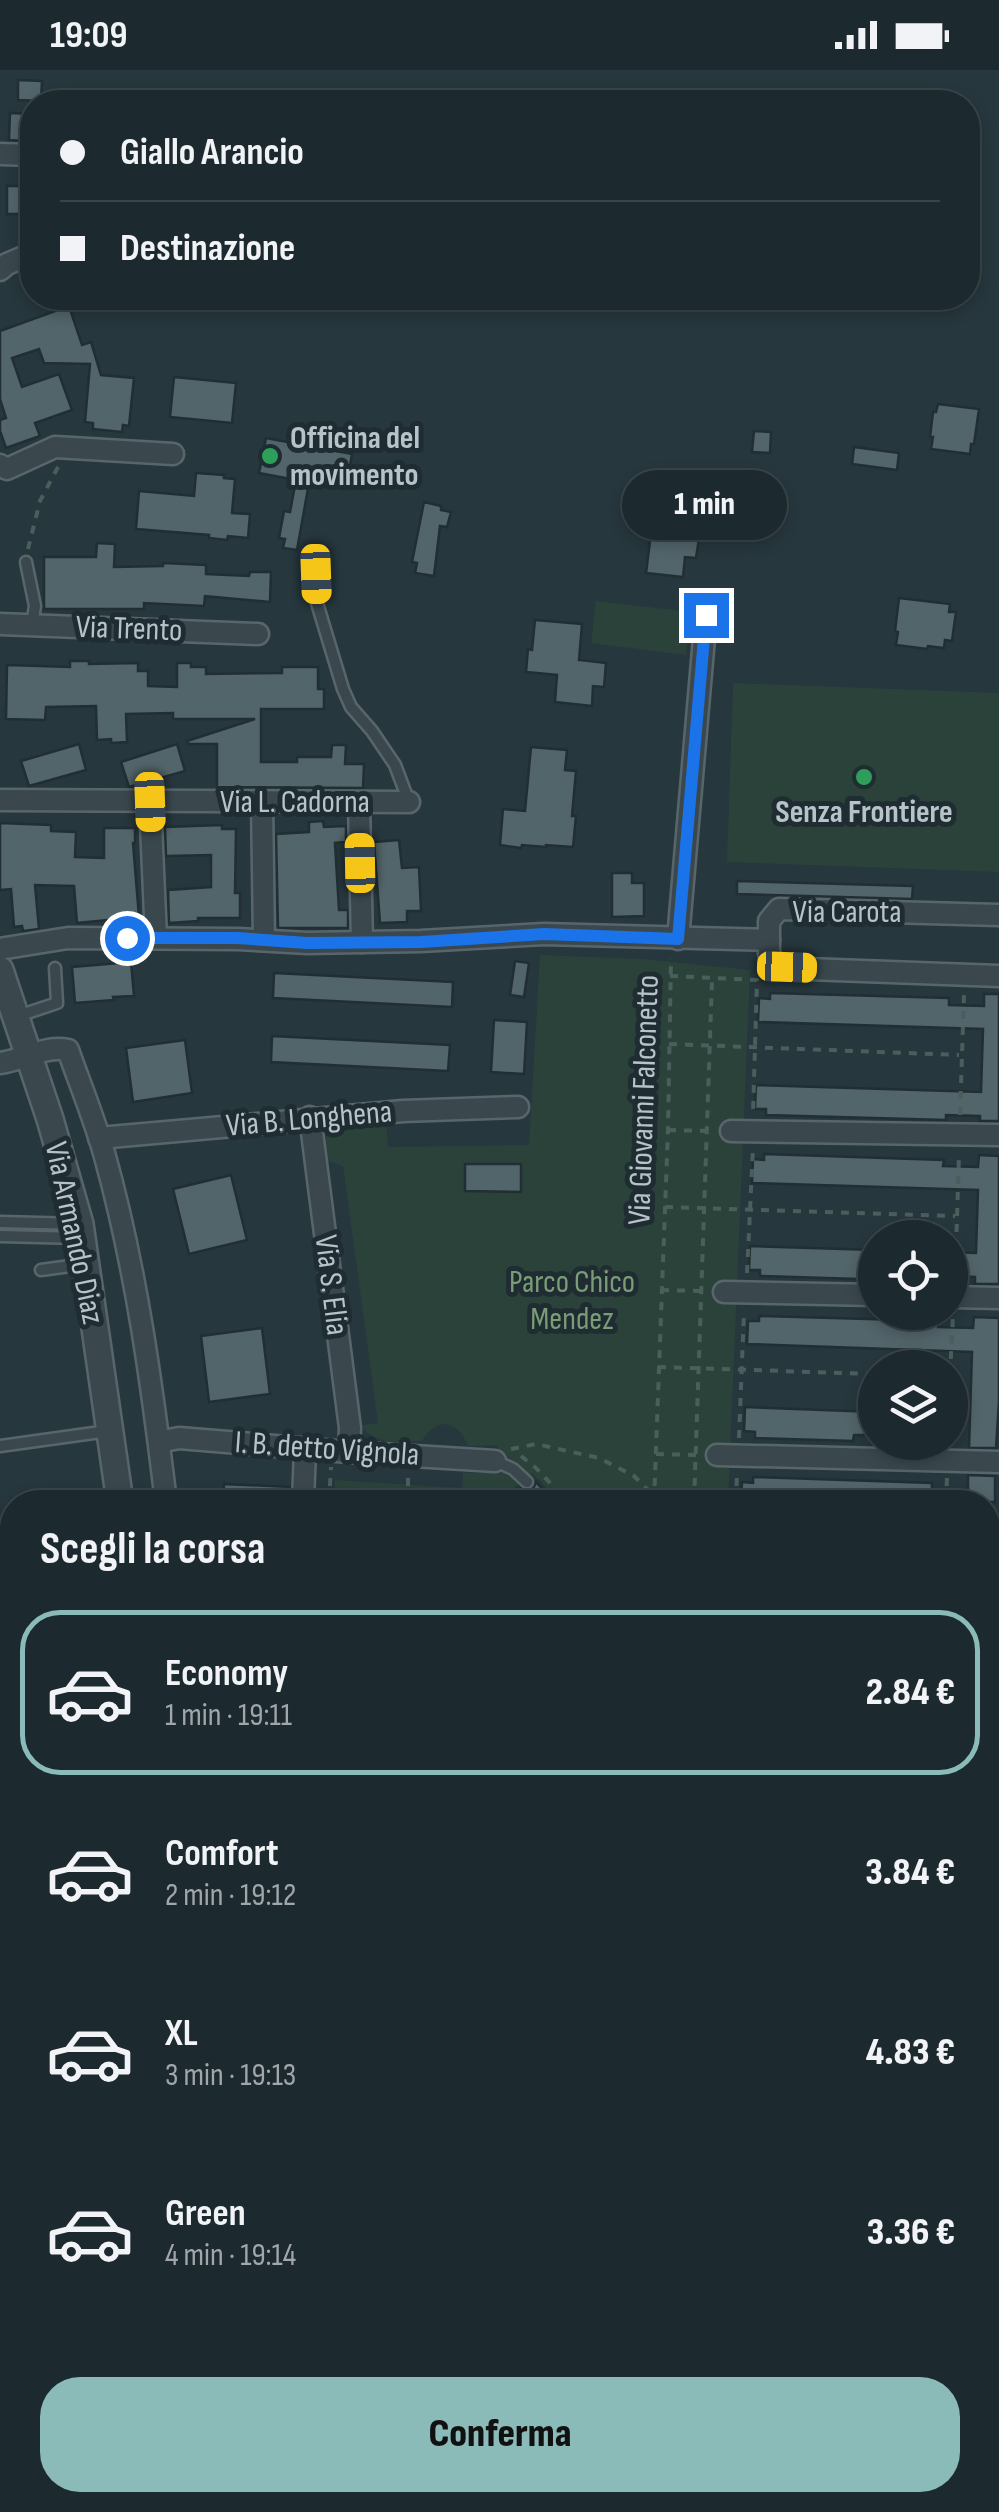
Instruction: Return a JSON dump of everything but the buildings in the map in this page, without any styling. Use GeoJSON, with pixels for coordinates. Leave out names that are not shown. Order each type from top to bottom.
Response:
{"type":"FeatureCollection","features":[{"type":"Feature","properties":{"kind":"street"},"geometry":{"type":"LineString","coordinates":[[0,465],[7,469],[55,447],[173,454]]}},
{"type":"Feature","properties":{"kind":"street"},"geometry":{"type":"LineString","coordinates":[[675,939],[706,615]]}},
{"type":"Feature","properties":{"kind":"street","name":"Via Trento"},"geometry":{"type":"LineString","coordinates":[[0,624],[258,634]]}},
{"type":"Feature","properties":{"kind":"street","name":"Via L. Cadorna"},"geometry":{"type":"LineString","coordinates":[[0,800],[409,802]]}},
{"type":"Feature","properties":{"kind":"street"},"geometry":{"type":"LineString","coordinates":[[150,802],[156,938]]}},
{"type":"Feature","properties":{"kind":"street"},"geometry":{"type":"LineString","coordinates":[[262,802],[264,940]]}},
{"type":"Feature","properties":{"kind":"street"},"geometry":{"type":"LineString","coordinates":[[358,803],[362,942]]}},
{"type":"Feature","properties":{"kind":"street","name":"Via Carota"},"geometry":{"type":"LineString","coordinates":[[0,949],[68,938],[307,943],[421,942],[544,934],[769,940],[769,921],[779,909],[999,915]]}},
{"type":"Feature","properties":{"kind":"street"},"geometry":{"type":"LineString","coordinates":[[769,940],[769,955],[780,968],[999,976]]}},
{"type":"Feature","properties":{"kind":"street","name":"Via Armando Diaz"},"geometry":{"type":"LineString","coordinates":[[0,970],[50,1118],[81,1231],[118,1490]]}},
{"type":"Feature","properties":{"kind":"street"},"geometry":{"type":"LineString","coordinates":[[0,1063],[55,1047],[68,1050],[99,1138],[123,1226],[165,1490]]}},
{"type":"Feature","properties":{"kind":"street","name":"Via B. Longhena"},"geometry":{"type":"LineString","coordinates":[[99,1138],[402,1110],[518,1107]]}},
{"type":"Feature","properties":{"kind":"street","name":"Via S. Elia"},"geometry":{"type":"LineString","coordinates":[[310,1118],[350,1428],[340,1451]]}},
{"type":"Feature","properties":{"kind":"street"},"geometry":{"type":"LineString","coordinates":[[742,1132],[999,1135]]}},
{"type":"Feature","properties":{"kind":"street"},"geometry":{"type":"LineString","coordinates":[[735,1292],[858,1295]]}},
{"type":"Feature","properties":{"kind":"street"},"geometry":{"type":"LineString","coordinates":[[968,1297],[999,1298]]}},
{"type":"Feature","properties":{"kind":"street","name":"I. B. detto Vignola"},"geometry":{"type":"LineString","coordinates":[[159,1442],[179,1438],[409,1456],[502,1456]]}},
{"type":"Feature","properties":{"kind":"street"},"geometry":{"type":"LineString","coordinates":[[303,1490],[305,1448]]}},
{"type":"Feature","properties":{"kind":"street"},"geometry":{"type":"LineString","coordinates":[[706,1455],[999,1462]]}},
{"type":"Feature","properties":{"kind":"lane"},"geometry":{"type":"LineString","coordinates":[[317,553],[317,603],[342,688],[395,765],[409,802]]}},
{"type":"Feature","properties":{"kind":"lane"},"geometry":{"type":"LineString","coordinates":[[26,562],[35,606],[32,626]]}},
{"type":"Feature","properties":{"kind":"lane"},"geometry":{"type":"LineString","coordinates":[[15,1018],[56,1003],[56,968]]}},
{"type":"Feature","properties":{"kind":"lane"},"geometry":{"type":"LineString","coordinates":[[0,1222],[81,1231]]}},
{"type":"Feature","properties":{"kind":"lane"},"geometry":{"type":"LineString","coordinates":[[0,1236],[81,1231]]}},
{"type":"Feature","properties":{"kind":"lane"},"geometry":{"type":"LineString","coordinates":[[41,1270],[86,1264]]}},
{"type":"Feature","properties":{"kind":"lane"},"geometry":{"type":"LineString","coordinates":[[0,1446],[110,1431]]}},
{"type":"Feature","properties":{"kind":"lane"},"geometry":{"type":"LineString","coordinates":[[502,1456],[527,1482]]}},
{"type":"Feature","properties":{"kind":"path"},"geometry":{"type":"LineString","coordinates":[[26,562],[40,501],[66,447]]}},
{"type":"Feature","properties":{"kind":"path","name":"Via Giovanni Falconetto"},"geometry":{"type":"LineString","coordinates":[[654,1490],[670,976],[675,939]]}},
{"type":"Feature","properties":{"kind":"path"},"geometry":{"type":"LineString","coordinates":[[957,1220],[965,975]]}},
{"type":"Feature","properties":{"kind":"path"},"geometry":{"type":"LineString","coordinates":[[670,976],[757,980],[754,1047],[742,1132],[751,1209],[735,1292],[742,1369],[737,1490]]}},
{"type":"Feature","properties":{"kind":"path"},"geometry":{"type":"LineString","coordinates":[[697,1490],[706,1455],[699,1368],[712,980]]}},
{"type":"Feature","properties":{"kind":"path"},"geometry":{"type":"LineString","coordinates":[[669,1044],[962,1055]]}},
{"type":"Feature","properties":{"kind":"path"},"geometry":{"type":"LineString","coordinates":[[668,1130],[742,1132]]}},
{"type":"Feature","properties":{"kind":"path"},"geometry":{"type":"LineString","coordinates":[[665,1207],[957,1216]]}},
{"type":"Feature","properties":{"kind":"path"},"geometry":{"type":"LineString","coordinates":[[661,1290],[735,1292]]}},
{"type":"Feature","properties":{"kind":"path"},"geometry":{"type":"LineString","coordinates":[[658,1367],[858,1373]]}},
{"type":"Feature","properties":{"kind":"path"},"geometry":{"type":"LineString","coordinates":[[502,1456],[511,1448],[536,1444],[599,1458],[634,1476],[646,1490]]}},
{"type":"Feature","properties":{"kind":"path"},"geometry":{"type":"LineString","coordinates":[[332,1490],[340,1451]]}},
{"type":"Feature","properties":{"kind":"path"},"geometry":{"type":"LineString","coordinates":[[655,1454],[706,1455]]}},
{"type":"Feature","properties":{"kind":"path"},"geometry":{"type":"LineString","coordinates":[[408,1490],[409,1456]]}},
{"type":"Feature","properties":{"kind":"green space"},"geometry":{"type":"Polygon","coordinates":[[[596,601],[691,612],[686,655],[591,643],[596,601]]]}},
{"type":"Feature","properties":{"kind":"green space","name":"Senza Frontiere"},"geometry":{"type":"Polygon","coordinates":[[[733,683],[999,693],[999,872],[727,862],[733,683]]]}},
{"type":"Feature","properties":{"kind":"green space","name":"Parco Chico Mendez"},"geometry":{"type":"Polygon","coordinates":[[[540,955],[642,959],[750,970],[728,1490],[548,1490],[532,1473],[511,1490],[335,1490],[335,1480],[462,1488],[463,1473],[500,1473],[498,1445],[468,1446],[459,1431],[447,1424],[434,1428],[422,1441],[385,1441],[364,1430],[363,1425],[378,1423],[343,1166],[328,1161],[326,1137],[341,1126],[386,1121],[388,1147],[529,1145],[540,955]]]}},
{"type":"Feature","properties":{"kind":"place","name":"Officina del movimento"},"geometry":{"type":"Point","coordinates":[270,456]}},
{"type":"Feature","properties":{"kind":"place","name":"Senza Frontiere"},"geometry":{"type":"Point","coordinates":[864,777]}},
{"type":"Feature","properties":{"kind":"route"},"geometry":{"type":"LineString","coordinates":[[127,938],[421,942],[544,934],[678,939],[706,615]]}}]}
